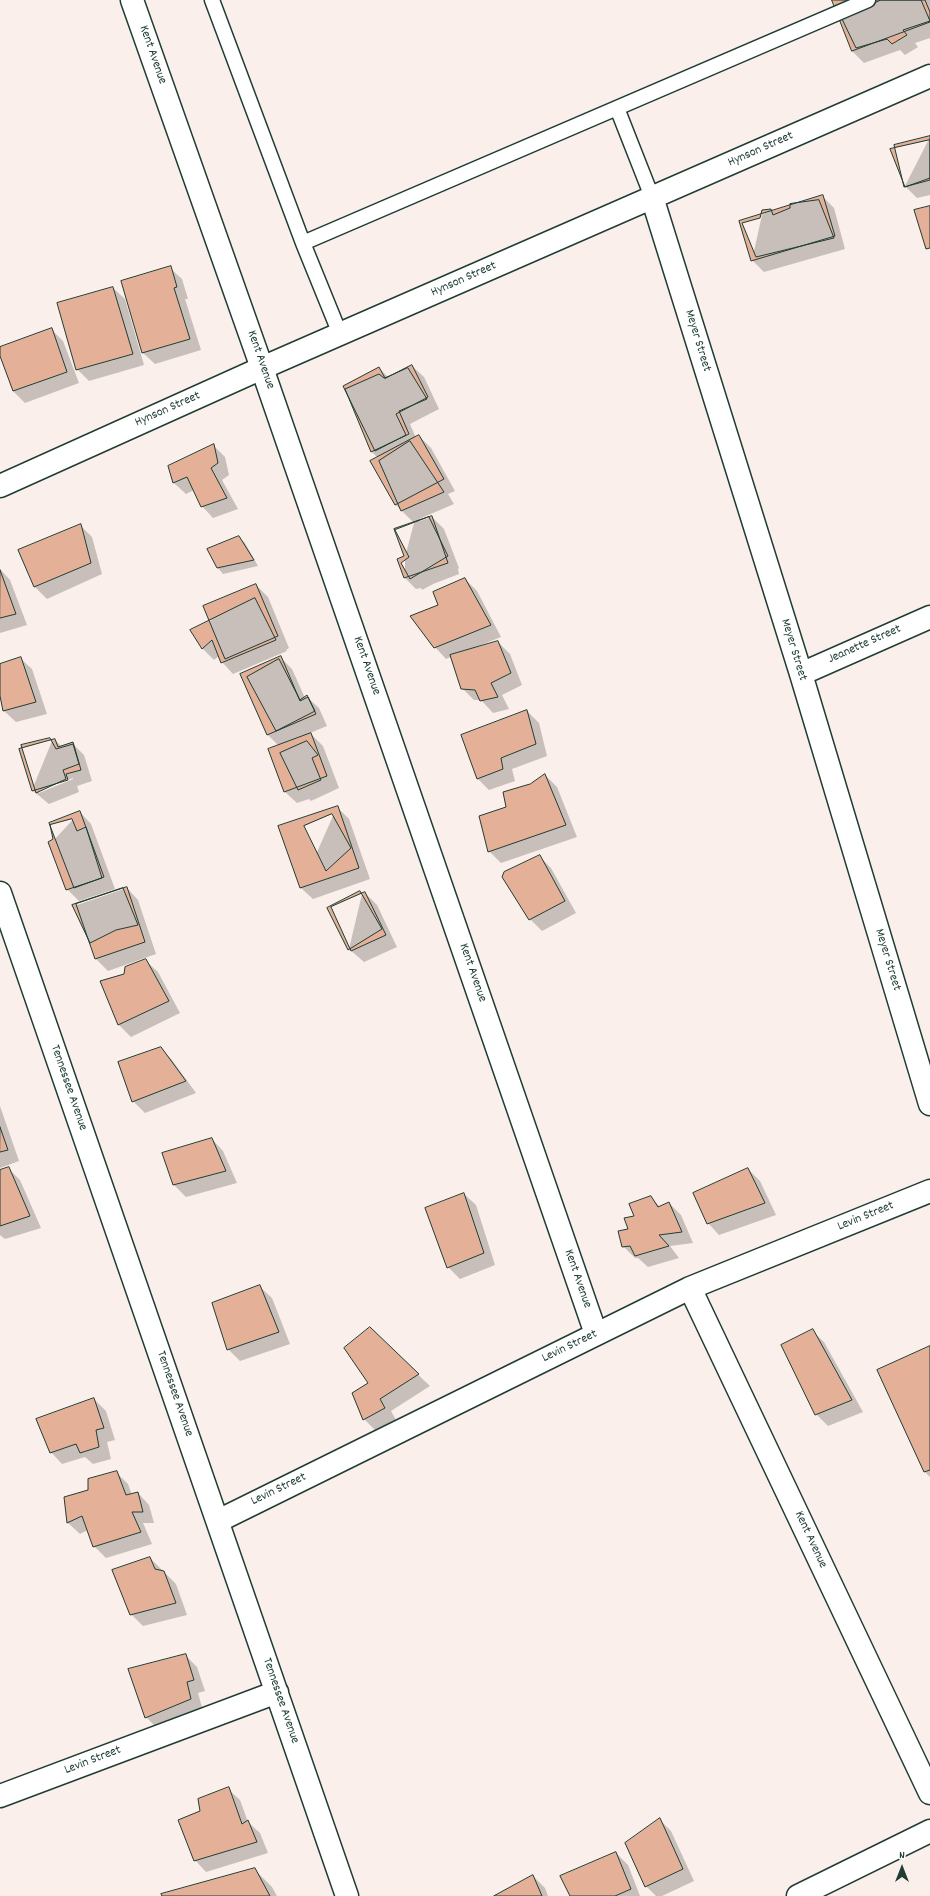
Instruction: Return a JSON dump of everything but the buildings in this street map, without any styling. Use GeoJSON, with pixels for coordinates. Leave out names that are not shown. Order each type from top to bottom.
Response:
{"type":"FeatureCollection","features":[{"type":"Feature","properties":{"kind":"street","name":"Kent Avenue"},"geometry":{"type":"LineString","coordinates":[[132,0],[262,368],[596,1334]]}},
{"type":"Feature","properties":{"kind":"street","name":"Hynson Street"},"geometry":{"type":"LineString","coordinates":[[0,486],[262,368],[930,76]]}},
{"type":"Feature","properties":{"kind":"street","name":"Meyer Street"},"geometry":{"type":"LineString","coordinates":[[652,197],[801,674],[930,1104]]}},
{"type":"Feature","properties":{"kind":"street","name":"Jeanette Street"},"geometry":{"type":"LineString","coordinates":[[801,674],[930,617]]}},
{"type":"Feature","properties":{"kind":"street","name":"Tennessee Avenue"},"geometry":{"type":"LineString","coordinates":[[0,893],[347,1896]]}},
{"type":"Feature","properties":{"kind":"street","name":"Levin Street"},"geometry":{"type":"LineString","coordinates":[[218,1521],[690,1288],[930,1191]]}},
{"type":"Feature","properties":{"kind":"street","name":"Kent Avenue"},"geometry":{"type":"LineString","coordinates":[[690,1288],[930,1793]]}},
{"type":"Feature","properties":{"kind":"street","name":"Levin Street"},"geometry":{"type":"LineString","coordinates":[[0,1796],[276,1692]]}},
{"type":"Feature","properties":{"kind":"street"},"geometry":{"type":"LineString","coordinates":[[798,1896],[930,1831]]}},
{"type":"Feature","properties":{"kind":"lane"},"geometry":{"type":"LineString","coordinates":[[212,0],[303,243],[340,334]]}},
{"type":"Feature","properties":{"kind":"lane"},"geometry":{"type":"LineString","coordinates":[[303,243],[868,0]]}},
{"type":"Feature","properties":{"kind":"lane"},"geometry":{"type":"LineString","coordinates":[[617,108],[652,197]]}}]}
